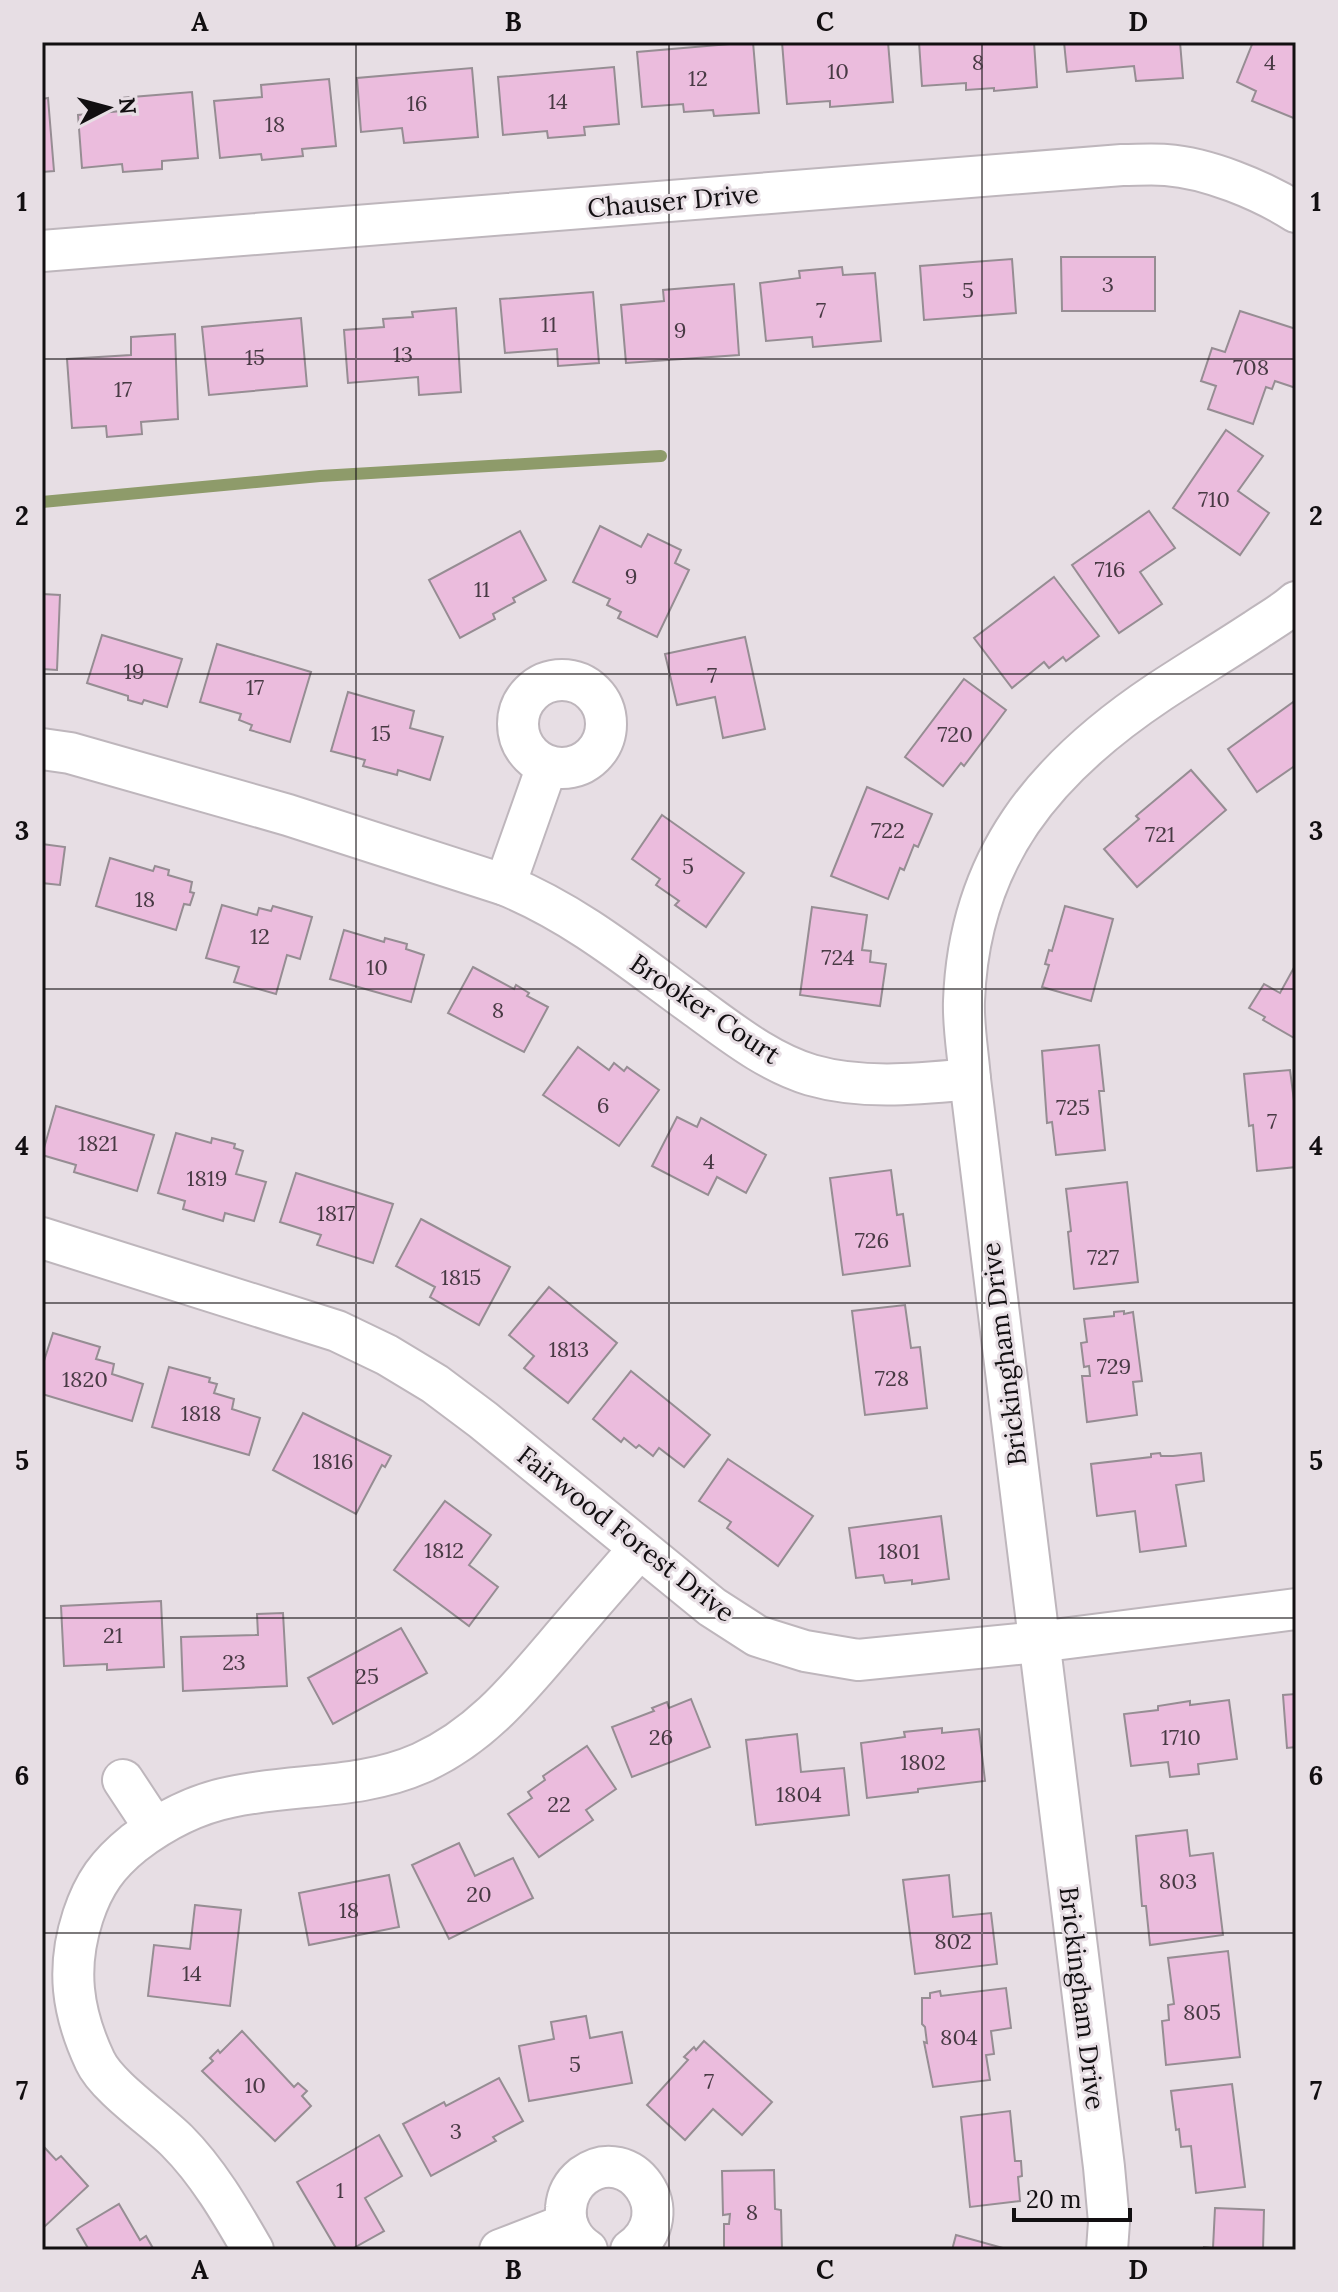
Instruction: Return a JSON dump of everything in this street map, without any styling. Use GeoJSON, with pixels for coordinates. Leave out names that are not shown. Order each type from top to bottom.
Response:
{"type":"FeatureCollection","features":[{"type":"Feature","properties":{"kind":"street","name":"Chauser Drive"},"geometry":{"type":"LineString","coordinates":[[42,251],[1122,165],[1168,165],[1218,177],[1273,197],[1296,212]]}},
{"type":"Feature","properties":{"kind":"street","name":"Brickingham Drive"},"geometry":{"type":"LineString","coordinates":[[1107,2250],[1109,2222],[1104,2167],[970,1079],[964,1003],[967,957],[980,905],[997,857],[1027,810],[1065,766],[1156,694],[1296,602]]}},
{"type":"Feature","properties":{"kind":"street","name":"Brooker Court"},"geometry":{"type":"LineString","coordinates":[[42,749],[70,753],[288,815],[505,885],[575,919],[762,1053],[811,1075],[851,1083],[906,1085],[970,1079]]}},
{"type":"Feature","properties":{"kind":"street"},"geometry":{"type":"LineString","coordinates":[[505,885],[547,766]]}},
{"type":"Feature","properties":{"kind":"street","name":"Fairwood Forest Drive"},"geometry":{"type":"LineString","coordinates":[[42,1238],[337,1331],[387,1355],[435,1384],[483,1420],[712,1607],[757,1636],[805,1651],[858,1660],[1038,1642],[1296,1609]]}},
{"type":"Feature","properties":{"kind":"street"},"geometry":{"type":"LineString","coordinates":[[253,2250],[187,2152],[97,2065],[80,2022],[71,1982],[75,1939],[89,1899],[111,1862],[154,1827],[189,1810],[232,1797],[377,1778],[421,1763],[464,1739],[500,1709],[639,1549]]}},
{"type":"Feature","properties":{"kind":"street"},"geometry":{"type":"LineString","coordinates":[[123,1780],[154,1827]]}},
{"type":"Feature","properties":{"kind":"street"},"geometry":{"type":"LineString","coordinates":[[500,2250],[577,2237],[565,2209],[568,2195],[575,2183],[586,2174],[600,2168],[614,2167],[639,2179],[648,2190],[653,2204],[649,2233],[631,2250]]}},
{"type":"Feature","properties":{"kind":"building"},"geometry":{"type":"Polygon","coordinates":[[[753,42],[759,113],[714,116],[713,110],[684,112],[683,104],[642,107],[637,52],[753,42]]]}},
{"type":"Feature","properties":{"kind":"building"},"geometry":{"type":"Polygon","coordinates":[[[782,42],[888,42],[893,102],[830,107],[830,101],[787,104],[782,42]]]}},
{"type":"Feature","properties":{"kind":"building"},"geometry":{"type":"Polygon","coordinates":[[[919,42],[1034,42],[1037,87],[994,91],[994,88],[966,90],[966,83],[922,86],[919,42]]]}},
{"type":"Feature","properties":{"kind":"building"},"geometry":{"type":"Polygon","coordinates":[[[1064,42],[1180,42],[1183,78],[1136,81],[1134,66],[1067,72],[1064,42]]]}},
{"type":"Feature","properties":{"kind":"building"},"geometry":{"type":"Polygon","coordinates":[[[1253,42],[1296,42],[1296,119],[1252,101],[1256,91],[1237,82],[1253,42]]]}},
{"type":"Feature","properties":{"kind":"building"},"geometry":{"type":"Polygon","coordinates":[[[614,67],[619,124],[584,127],[585,135],[548,138],[547,131],[503,135],[498,77],[614,67]]]}},
{"type":"Feature","properties":{"kind":"building"},"geometry":{"type":"Polygon","coordinates":[[[472,68],[478,137],[404,143],[402,128],[361,132],[357,78],[472,68]]]}},
{"type":"Feature","properties":{"kind":"building"},"geometry":{"type":"Polygon","coordinates":[[[329,79],[336,146],[302,149],[303,156],[262,160],[261,154],[220,158],[214,101],[262,97],[261,85],[329,79]]]}},
{"type":"Feature","properties":{"kind":"building"},"geometry":{"type":"Polygon","coordinates":[[[192,92],[198,158],[162,161],[162,169],[123,172],[122,164],[82,168],[78,115],[121,111],[120,98],[192,92]]]}},
{"type":"Feature","properties":{"kind":"building"},"geometry":{"type":"Polygon","coordinates":[[[48,98],[54,171],[42,172],[42,99],[48,98]]]}},
{"type":"Feature","properties":{"kind":"building"},"geometry":{"type":"Polygon","coordinates":[[[1061,257],[1155,257],[1155,311],[1062,311],[1061,257]]]}},
{"type":"Feature","properties":{"kind":"building"},"geometry":{"type":"Polygon","coordinates":[[[1012,259],[1016,313],[924,320],[920,266],[1012,259]]]}},
{"type":"Feature","properties":{"kind":"building"},"geometry":{"type":"Polygon","coordinates":[[[842,267],[843,275],[875,273],[881,341],[813,347],[812,337],[766,341],[760,283],[800,278],[799,271],[842,267]]]}},
{"type":"Feature","properties":{"kind":"building"},"geometry":{"type":"Polygon","coordinates":[[[734,284],[739,355],[626,363],[621,305],[664,301],[663,290],[734,284]]]}},
{"type":"Feature","properties":{"kind":"building"},"geometry":{"type":"Polygon","coordinates":[[[593,292],[599,363],[558,366],[557,349],[505,353],[500,299],[593,292]]]}},
{"type":"Feature","properties":{"kind":"building"},"geometry":{"type":"Polygon","coordinates":[[[456,308],[461,392],[419,395],[418,377],[348,383],[344,330],[384,327],[383,319],[413,317],[412,312],[456,308]]]}},
{"type":"Feature","properties":{"kind":"building"},"geometry":{"type":"Polygon","coordinates":[[[1240,311],[1296,329],[1296,388],[1275,381],[1272,389],[1266,387],[1253,424],[1208,409],[1216,386],[1201,381],[1212,348],[1225,352],[1240,311]]]}},
{"type":"Feature","properties":{"kind":"building"},"geometry":{"type":"Polygon","coordinates":[[[301,318],[307,386],[209,395],[202,327],[301,318]]]}},
{"type":"Feature","properties":{"kind":"building"},"geometry":{"type":"Polygon","coordinates":[[[175,334],[178,419],[141,422],[142,434],[107,437],[106,426],[72,428],[67,359],[131,355],[131,337],[175,334]]]}},
{"type":"Feature","properties":{"kind":"building"},"geometry":{"type":"Polygon","coordinates":[[[1226,430],[1263,456],[1238,491],[1269,513],[1240,555],[1173,508],[1226,430]]]}},
{"type":"Feature","properties":{"kind":"building"},"geometry":{"type":"Polygon","coordinates":[[[1149,511],[1175,548],[1140,572],[1162,604],[1119,633],[1072,565],[1149,511]]]}},
{"type":"Feature","properties":{"kind":"building"},"geometry":{"type":"Polygon","coordinates":[[[600,526],[641,547],[648,534],[681,550],[675,563],[689,570],[657,637],[618,618],[621,612],[607,605],[610,599],[573,582],[600,526]]]}},
{"type":"Feature","properties":{"kind":"building"},"geometry":{"type":"Polygon","coordinates":[[[520,531],[546,580],[513,598],[515,602],[493,614],[495,619],[460,638],[429,580],[520,531]]]}},
{"type":"Feature","properties":{"kind":"building"},"geometry":{"type":"Polygon","coordinates":[[[1054,577],[1099,636],[1066,661],[1063,657],[1049,668],[1044,662],[1012,688],[974,638],[1054,577]]]}},
{"type":"Feature","properties":{"kind":"building"},"geometry":{"type":"Polygon","coordinates":[[[42,594],[60,595],[57,670],[42,669],[42,594]]]}},
{"type":"Feature","properties":{"kind":"building"},"geometry":{"type":"Polygon","coordinates":[[[102,635],[182,659],[167,707],[144,700],[142,704],[128,700],[128,696],[87,683],[102,635]]]}},
{"type":"Feature","properties":{"kind":"building"},"geometry":{"type":"Polygon","coordinates":[[[745,637],[765,729],[723,738],[715,697],[677,705],[665,654],[745,637]]]}},
{"type":"Feature","properties":{"kind":"building"},"geometry":{"type":"Polygon","coordinates":[[[217,644],[311,672],[290,742],[250,730],[252,725],[239,720],[241,714],[200,702],[217,644]]]}},
{"type":"Feature","properties":{"kind":"building"},"geometry":{"type":"Polygon","coordinates":[[[964,679],[1006,710],[964,766],[961,763],[943,786],[905,757],[964,679]]]}},
{"type":"Feature","properties":{"kind":"building"},"geometry":{"type":"Polygon","coordinates":[[[348,692],[414,711],[410,728],[443,737],[430,780],[398,770],[397,775],[363,766],[365,760],[331,751],[348,692]]]}},
{"type":"Feature","properties":{"kind":"building"},"geometry":{"type":"Polygon","coordinates":[[[1296,700],[1296,765],[1257,792],[1228,749],[1296,700]]]}},
{"type":"Feature","properties":{"kind":"building"},"geometry":{"type":"Polygon","coordinates":[[[1191,770],[1226,810],[1137,887],[1104,849],[1139,819],[1136,816],[1191,770]]]}},
{"type":"Feature","properties":{"kind":"building"},"geometry":{"type":"Polygon","coordinates":[[[867,787],[932,814],[918,847],[914,845],[904,870],[900,868],[888,899],[831,876],[867,787]]]}},
{"type":"Feature","properties":{"kind":"building"},"geometry":{"type":"Polygon","coordinates":[[[662,815],[744,873],[706,927],[675,905],[679,901],[656,885],[660,879],[632,859],[662,815]]]}},
{"type":"Feature","properties":{"kind":"building"},"geometry":{"type":"Polygon","coordinates":[[[42,844],[65,847],[60,885],[42,883],[42,844]]]}},
{"type":"Feature","properties":{"kind":"building"},"geometry":{"type":"Polygon","coordinates":[[[110,858],[153,871],[155,866],[169,870],[168,875],[192,882],[190,892],[194,893],[190,905],[184,904],[176,930],[96,906],[110,858]]]}},
{"type":"Feature","properties":{"kind":"building"},"geometry":{"type":"Polygon","coordinates":[[[222,905],[257,915],[259,908],[271,911],[273,906],[312,917],[300,959],[287,955],[276,994],[234,982],[239,967],[206,958],[222,905]]]}},
{"type":"Feature","properties":{"kind":"building"},"geometry":{"type":"Polygon","coordinates":[[[1065,906],[1113,919],[1091,1001],[1042,987],[1049,965],[1045,964],[1065,906]]]}},
{"type":"Feature","properties":{"kind":"building"},"geometry":{"type":"Polygon","coordinates":[[[812,907],[867,915],[862,950],[871,951],[870,962],[886,964],[880,1006],[800,995],[812,907]]]}},
{"type":"Feature","properties":{"kind":"building"},"geometry":{"type":"Polygon","coordinates":[[[344,930],[384,942],[385,938],[407,944],[406,949],[424,955],[411,1002],[330,979],[344,930]]]}},
{"type":"Feature","properties":{"kind":"building"},"geometry":{"type":"Polygon","coordinates":[[[1296,964],[1296,1039],[1249,1008],[1264,984],[1280,993],[1296,964]]]}},
{"type":"Feature","properties":{"kind":"building"},"geometry":{"type":"Polygon","coordinates":[[[473,967],[514,989],[516,985],[529,993],[527,996],[548,1007],[524,1052],[448,1013],[473,967]]]}},
{"type":"Feature","properties":{"kind":"building"},"geometry":{"type":"Polygon","coordinates":[[[1099,1045],[1104,1091],[1099,1091],[1105,1150],[1056,1155],[1052,1122],[1047,1123],[1042,1051],[1099,1045]]]}},
{"type":"Feature","properties":{"kind":"building"},"geometry":{"type":"Polygon","coordinates":[[[578,1047],[609,1070],[614,1063],[624,1071],[627,1067],[659,1090],[619,1146],[543,1095],[578,1047]]]}},
{"type":"Feature","properties":{"kind":"building"},"geometry":{"type":"Polygon","coordinates":[[[1290,1070],[1296,1116],[1296,1167],[1257,1171],[1244,1074],[1290,1070]]]}},
{"type":"Feature","properties":{"kind":"building"},"geometry":{"type":"Polygon","coordinates":[[[56,1106],[154,1135],[137,1191],[74,1172],[76,1165],[42,1155],[56,1106]]]}},
{"type":"Feature","properties":{"kind":"building"},"geometry":{"type":"Polygon","coordinates":[[[677,1117],[697,1127],[701,1118],[766,1155],[746,1193],[717,1177],[708,1195],[652,1166],[677,1117]]]}},
{"type":"Feature","properties":{"kind":"building"},"geometry":{"type":"Polygon","coordinates":[[[176,1133],[211,1143],[212,1138],[235,1144],[234,1148],[243,1151],[236,1174],[266,1182],[254,1221],[225,1213],[223,1221],[183,1209],[185,1201],[158,1193],[176,1133]]]}},
{"type":"Feature","properties":{"kind":"building"},"geometry":{"type":"Polygon","coordinates":[[[891,1170],[897,1215],[903,1214],[910,1266],[843,1275],[830,1178],[891,1170]]]}},
{"type":"Feature","properties":{"kind":"building"},"geometry":{"type":"Polygon","coordinates":[[[296,1173],[393,1204],[373,1263],[317,1245],[321,1235],[280,1222],[296,1173]]]}},
{"type":"Feature","properties":{"kind":"building"},"geometry":{"type":"Polygon","coordinates":[[[1127,1182],[1138,1282],[1074,1289],[1066,1189],[1127,1182]]]}},
{"type":"Feature","properties":{"kind":"building"},"geometry":{"type":"Polygon","coordinates":[[[421,1219],[510,1267],[479,1325],[430,1297],[435,1287],[396,1266],[421,1219]]]}},
{"type":"Feature","properties":{"kind":"building"},"geometry":{"type":"Polygon","coordinates":[[[549,1287],[617,1343],[568,1403],[524,1368],[534,1356],[509,1335],[549,1287]]]}},
{"type":"Feature","properties":{"kind":"building"},"geometry":{"type":"Polygon","coordinates":[[[905,1305],[911,1348],[920,1347],[927,1408],[865,1415],[852,1311],[905,1305]]]}},
{"type":"Feature","properties":{"kind":"building"},"geometry":{"type":"Polygon","coordinates":[[[1124,1311],[1124,1314],[1133,1312],[1142,1381],[1133,1382],[1137,1415],[1087,1422],[1082,1376],[1090,1376],[1089,1366],[1084,1367],[1081,1343],[1087,1342],[1084,1319],[1114,1316],[1114,1312],[1124,1311]]]}},
{"type":"Feature","properties":{"kind":"building"},"geometry":{"type":"Polygon","coordinates":[[[53,1333],[100,1347],[96,1359],[114,1364],[112,1374],[143,1384],[132,1421],[42,1394],[42,1367],[53,1333]]]}},
{"type":"Feature","properties":{"kind":"building"},"geometry":{"type":"Polygon","coordinates":[[[169,1367],[210,1378],[209,1382],[217,1384],[214,1393],[234,1399],[232,1409],[260,1418],[249,1455],[152,1427],[169,1367]]]}},
{"type":"Feature","properties":{"kind":"building"},"geometry":{"type":"Polygon","coordinates":[[[631,1371],[710,1435],[684,1467],[659,1448],[653,1456],[624,1438],[621,1442],[593,1419],[631,1371]]]}},
{"type":"Feature","properties":{"kind":"building"},"geometry":{"type":"Polygon","coordinates":[[[303,1413],[391,1456],[385,1467],[382,1465],[356,1514],[273,1470],[303,1413]]]}},
{"type":"Feature","properties":{"kind":"building"},"geometry":{"type":"Polygon","coordinates":[[[1160,1453],[1161,1456],[1173,1456],[1201,1453],[1204,1481],[1176,1485],[1186,1546],[1140,1552],[1135,1511],[1097,1516],[1091,1464],[1151,1457],[1151,1454],[1160,1453]]]}},
{"type":"Feature","properties":{"kind":"building"},"geometry":{"type":"Polygon","coordinates":[[[728,1459],[813,1516],[778,1566],[727,1528],[731,1522],[699,1501],[728,1459]]]}},
{"type":"Feature","properties":{"kind":"building"},"geometry":{"type":"Polygon","coordinates":[[[445,1501],[491,1535],[469,1565],[498,1587],[469,1626],[394,1570],[445,1501]]]}},
{"type":"Feature","properties":{"kind":"building"},"geometry":{"type":"Polygon","coordinates":[[[941,1516],[949,1579],[912,1584],[912,1580],[885,1583],[883,1575],[856,1578],[849,1528],[941,1516]]]}},
{"type":"Feature","properties":{"kind":"building"},"geometry":{"type":"Polygon","coordinates":[[[161,1601],[164,1667],[107,1670],[107,1664],[64,1666],[61,1606],[161,1601]]]}},
{"type":"Feature","properties":{"kind":"building"},"geometry":{"type":"Polygon","coordinates":[[[283,1613],[287,1686],[183,1691],[181,1637],[258,1635],[257,1614],[283,1613]]]}},
{"type":"Feature","properties":{"kind":"building"},"geometry":{"type":"Polygon","coordinates":[[[401,1628],[427,1673],[333,1724],[308,1678],[401,1628]]]}},
{"type":"Feature","properties":{"kind":"building"},"geometry":{"type":"Polygon","coordinates":[[[1296,1694],[1296,1747],[1287,1748],[1283,1695],[1296,1694]]]}},
{"type":"Feature","properties":{"kind":"building"},"geometry":{"type":"Polygon","coordinates":[[[691,1699],[710,1747],[632,1777],[612,1727],[654,1711],[652,1708],[667,1702],[669,1708],[691,1699]]]}},
{"type":"Feature","properties":{"kind":"building"},"geometry":{"type":"Polygon","coordinates":[[[1229,1700],[1237,1759],[1198,1764],[1199,1774],[1170,1777],[1168,1762],[1131,1766],[1124,1714],[1158,1710],[1158,1706],[1190,1701],[1190,1705],[1229,1700]]]}},
{"type":"Feature","properties":{"kind":"building"},"geometry":{"type":"Polygon","coordinates":[[[942,1728],[942,1733],[979,1729],[985,1781],[867,1798],[861,1743],[905,1737],[904,1732],[942,1728]]]}},
{"type":"Feature","properties":{"kind":"building"},"geometry":{"type":"Polygon","coordinates":[[[797,1734],[801,1772],[844,1768],[849,1815],[756,1825],[746,1740],[797,1734]]]}},
{"type":"Feature","properties":{"kind":"building"},"geometry":{"type":"Polygon","coordinates":[[[587,1746],[616,1789],[586,1810],[593,1820],[539,1857],[508,1814],[532,1798],[528,1792],[545,1780],[543,1776],[587,1746]]]}},
{"type":"Feature","properties":{"kind":"building"},"geometry":{"type":"Polygon","coordinates":[[[1187,1830],[1190,1856],[1213,1853],[1223,1935],[1150,1945],[1146,1906],[1142,1906],[1136,1836],[1187,1830]]]}},
{"type":"Feature","properties":{"kind":"building"},"geometry":{"type":"Polygon","coordinates":[[[459,1843],[475,1876],[513,1858],[533,1898],[449,1939],[412,1865],[459,1843]]]}},
{"type":"Feature","properties":{"kind":"building"},"geometry":{"type":"Polygon","coordinates":[[[389,1875],[399,1927],[309,1945],[299,1893],[389,1875]]]}},
{"type":"Feature","properties":{"kind":"building"},"geometry":{"type":"Polygon","coordinates":[[[949,1875],[953,1917],[991,1913],[997,1964],[915,1974],[903,1880],[949,1875]]]}},
{"type":"Feature","properties":{"kind":"building"},"geometry":{"type":"Polygon","coordinates":[[[195,1905],[241,1910],[230,2006],[148,1996],[154,1945],[190,1949],[195,1905]]]}},
{"type":"Feature","properties":{"kind":"building"},"geometry":{"type":"Polygon","coordinates":[[[1228,1951],[1240,2057],[1166,2065],[1162,2021],[1169,2020],[1168,2005],[1174,2004],[1168,1958],[1228,1951]]]}},
{"type":"Feature","properties":{"kind":"building"},"geometry":{"type":"Polygon","coordinates":[[[1006,1988],[1011,2028],[991,2031],[994,2054],[986,2055],[990,2080],[933,2087],[924,2042],[927,2043],[922,2024],[922,1998],[930,1998],[930,1993],[940,1991],[941,1996],[1006,1988]]]}},
{"type":"Feature","properties":{"kind":"building"},"geometry":{"type":"Polygon","coordinates":[[[586,2016],[590,2038],[622,2032],[632,2083],[529,2101],[519,2046],[554,2039],[551,2022],[586,2016]]]}},
{"type":"Feature","properties":{"kind":"building"},"geometry":{"type":"Polygon","coordinates":[[[242,2031],[294,2087],[298,2083],[307,2091],[302,2096],[311,2106],[275,2141],[202,2071],[213,2061],[210,2058],[218,2050],[220,2053],[242,2031]]]}},
{"type":"Feature","properties":{"kind":"building"},"geometry":{"type":"Polygon","coordinates":[[[704,2041],[772,2102],[742,2135],[713,2109],[685,2140],[647,2105],[688,2060],[684,2057],[704,2041]]]}},
{"type":"Feature","properties":{"kind":"building"},"geometry":{"type":"Polygon","coordinates":[[[499,2078],[523,2121],[493,2137],[496,2141],[431,2176],[403,2124],[499,2078]]]}},
{"type":"Feature","properties":{"kind":"building"},"geometry":{"type":"Polygon","coordinates":[[[1232,2084],[1245,2187],[1196,2193],[1191,2146],[1181,2147],[1171,2091],[1232,2084]]]}},
{"type":"Feature","properties":{"kind":"building"},"geometry":{"type":"Polygon","coordinates":[[[1010,2111],[1015,2161],[1021,2161],[1022,2176],[1018,2177],[1020,2201],[970,2207],[961,2117],[1010,2111]]]}},
{"type":"Feature","properties":{"kind":"building"},"geometry":{"type":"Polygon","coordinates":[[[379,2135],[402,2176],[365,2198],[384,2231],[350,2250],[337,2250],[297,2182],[379,2135]]]}},
{"type":"Feature","properties":{"kind":"building"},"geometry":{"type":"Polygon","coordinates":[[[44,2147],[56,2160],[61,2156],[88,2186],[42,2229],[44,2147]]]}},
{"type":"Feature","properties":{"kind":"building"},"geometry":{"type":"Polygon","coordinates":[[[774,2170],[775,2209],[781,2210],[782,2250],[724,2249],[724,2224],[729,2224],[730,2214],[723,2215],[722,2171],[774,2170]]]}},
{"type":"Feature","properties":{"kind":"building"},"geometry":{"type":"Polygon","coordinates":[[[119,2204],[140,2240],[146,2236],[154,2250],[89,2250],[77,2229],[119,2204]]]}},
{"type":"Feature","properties":{"kind":"building"},"geometry":{"type":"Polygon","coordinates":[[[1215,2208],[1264,2210],[1263,2250],[1204,2250],[1204,2247],[1213,2248],[1215,2208]]]}},
{"type":"Feature","properties":{"kind":"building"},"geometry":{"type":"Polygon","coordinates":[[[956,2235],[1010,2250],[952,2250],[956,2235]]]}},
{"type":"Feature","properties":{"kind":"waterway"},"geometry":{"type":"LineString","coordinates":[[42,502],[320,476],[661,456]]}}]}
